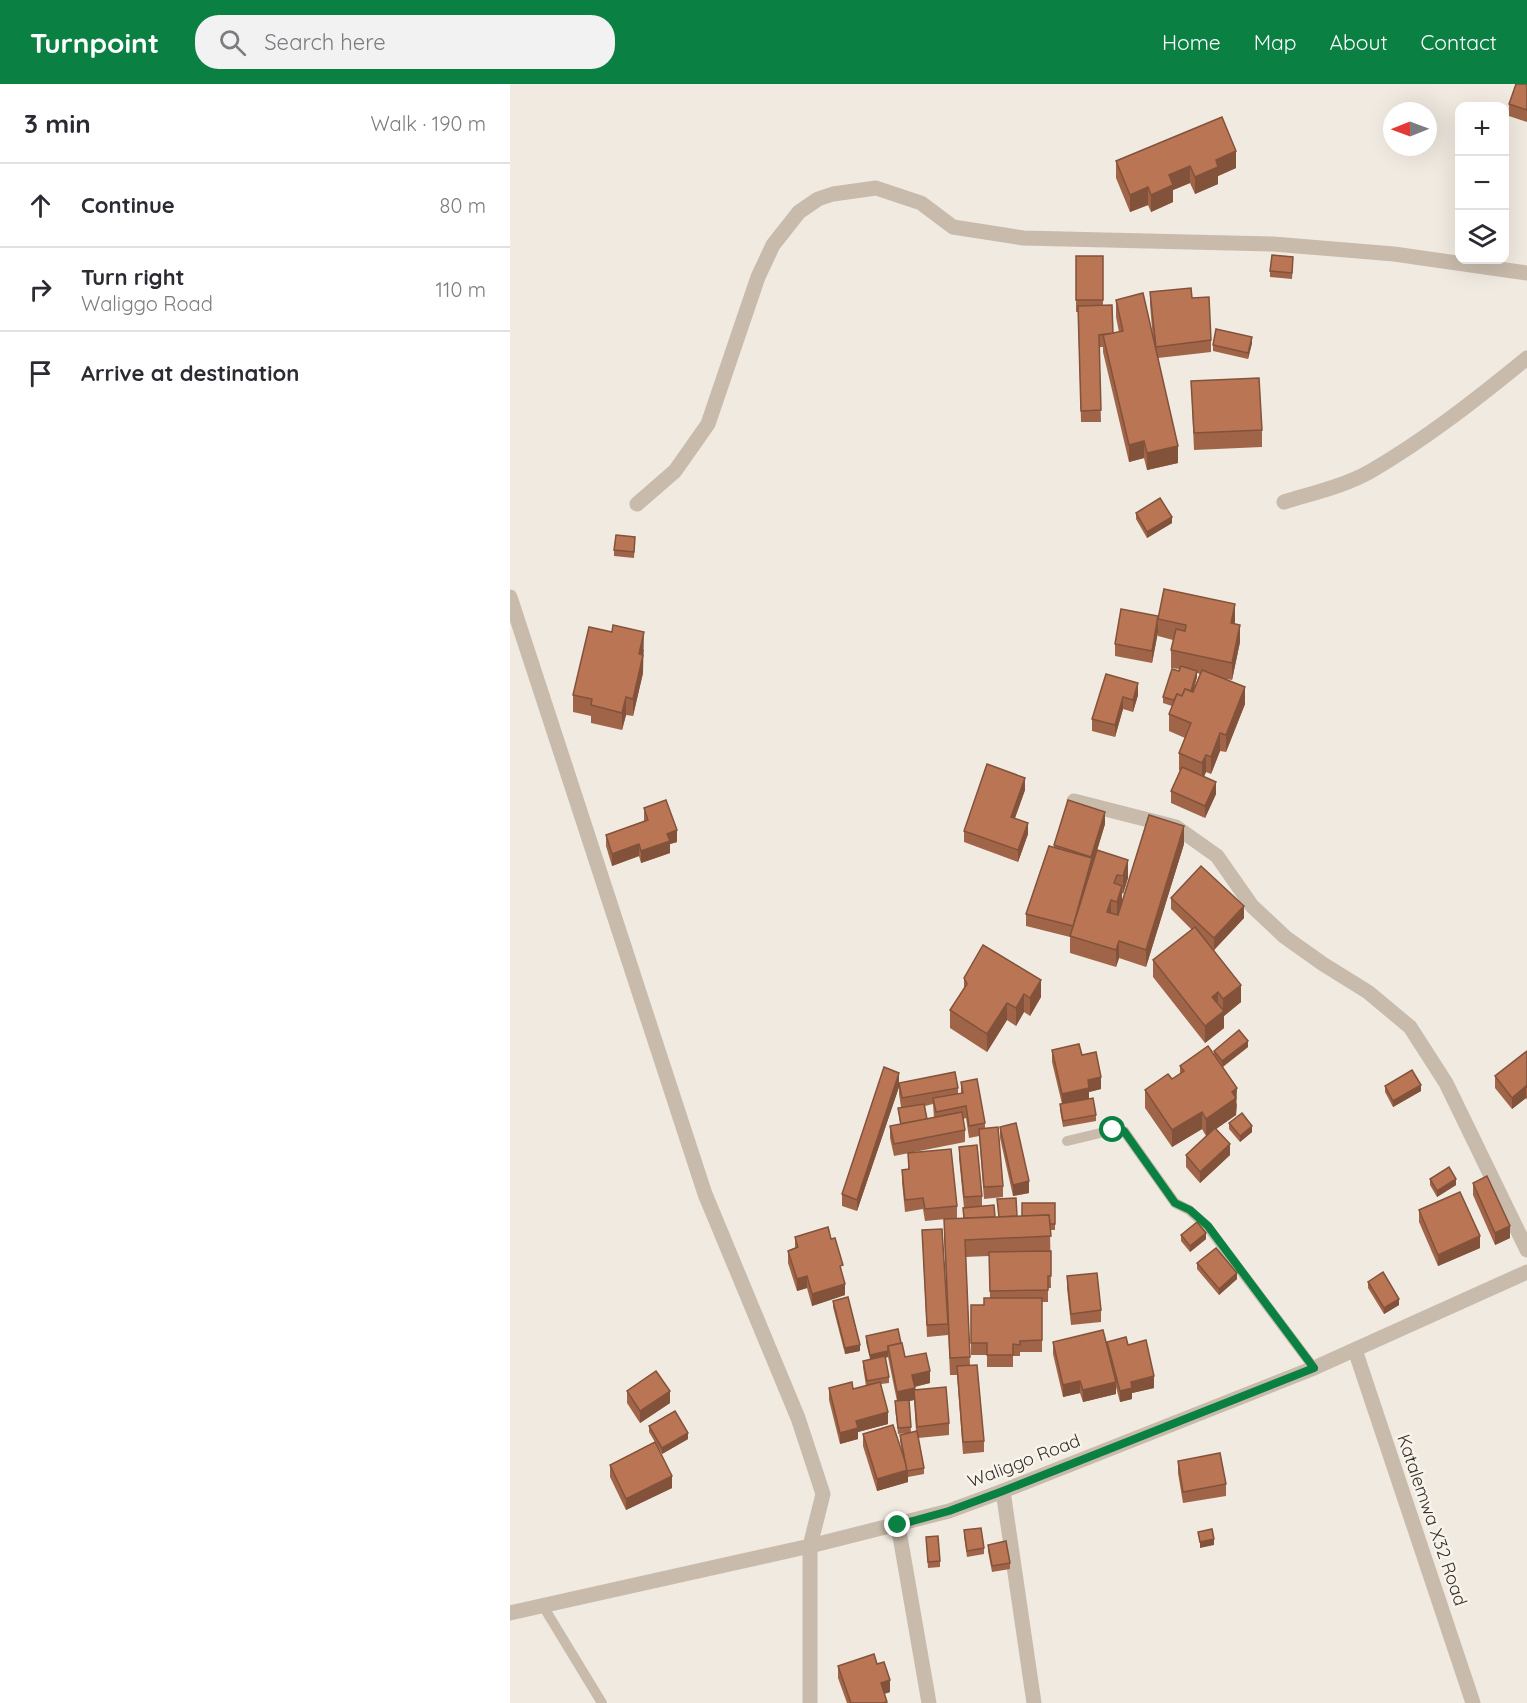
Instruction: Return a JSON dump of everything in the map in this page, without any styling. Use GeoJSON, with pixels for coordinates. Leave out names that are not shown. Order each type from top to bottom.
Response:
{"type":"FeatureCollection","features":[{"type":"Feature","properties":{"kind":"street"},"geometry":{"type":"LineString","coordinates":[[637,504],[675,471],[708,424],[758,277],[773,245],[799,212],[818,199],[833,194],[876,188],[921,203],[953,227],[1023,238],[1273,244],[1394,254],[1527,273]]}},
{"type":"Feature","properties":{"kind":"street"},"geometry":{"type":"LineString","coordinates":[[1284,502],[1324,490],[1369,472],[1470,405],[1527,358]]}},
{"type":"Feature","properties":{"kind":"street"},"geometry":{"type":"LineString","coordinates":[[510,597],[705,1194],[798,1418],[823,1494],[810,1546],[810,1703]]}},
{"type":"Feature","properties":{"kind":"street"},"geometry":{"type":"LineString","coordinates":[[1074,801],[1176,827],[1217,856],[1252,906],[1285,937],[1368,992],[1410,1027],[1446,1083],[1527,1250]]}},
{"type":"Feature","properties":{"kind":"street","name":"Waliggo Road"},"geometry":{"type":"LineString","coordinates":[[510,1612],[810,1546],[949,1511],[1314,1368],[1527,1272]]}},
{"type":"Feature","properties":{"kind":"street","name":"Katalemwa X32 Road"},"geometry":{"type":"LineString","coordinates":[[1355,1350],[1473,1703]]}},
{"type":"Feature","properties":{"kind":"street"},"geometry":{"type":"LineString","coordinates":[[1003,1491],[1034,1703]]}},
{"type":"Feature","properties":{"kind":"street"},"geometry":{"type":"LineString","coordinates":[[898,1525],[929,1703]]}},
{"type":"Feature","properties":{"kind":"lane"},"geometry":{"type":"LineString","coordinates":[[1067,1141],[1113,1130],[1124,1131],[1175,1203],[1190,1210],[1208,1226],[1314,1368]]}},
{"type":"Feature","properties":{"kind":"lane"},"geometry":{"type":"LineString","coordinates":[[543,1606],[602,1703]]}},
{"type":"Feature","properties":{"kind":"building"},"geometry":{"type":"Polygon","coordinates":[[[1516,84],[1527,84],[1527,110],[1509,104],[1516,84]]]}},
{"type":"Feature","properties":{"kind":"building"},"geometry":{"type":"Polygon","coordinates":[[[1222,117],[1236,151],[1216,160],[1218,167],[1195,177],[1190,166],[1169,175],[1173,185],[1151,195],[1148,187],[1130,195],[1116,161],[1222,117]]]}},
{"type":"Feature","properties":{"kind":"building"},"geometry":{"type":"Polygon","coordinates":[[[1272,255],[1293,257],[1292,273],[1270,271],[1272,255]]]}},
{"type":"Feature","properties":{"kind":"building"},"geometry":{"type":"Polygon","coordinates":[[[1076,256],[1103,256],[1103,300],[1076,300],[1076,256]]]}},
{"type":"Feature","properties":{"kind":"building"},"geometry":{"type":"Polygon","coordinates":[[[1191,288],[1192,298],[1209,297],[1211,340],[1156,347],[1150,292],[1191,288]]]}},
{"type":"Feature","properties":{"kind":"building"},"geometry":{"type":"Polygon","coordinates":[[[1143,293],[1178,446],[1147,453],[1144,441],[1129,445],[1103,335],[1123,331],[1116,300],[1143,293]]]}},
{"type":"Feature","properties":{"kind":"building"},"geometry":{"type":"Polygon","coordinates":[[[1112,305],[1113,333],[1099,335],[1101,410],[1081,411],[1078,306],[1112,305]]]}},
{"type":"Feature","properties":{"kind":"building"},"geometry":{"type":"Polygon","coordinates":[[[1216,329],[1252,337],[1248,353],[1213,345],[1216,329]]]}},
{"type":"Feature","properties":{"kind":"building"},"geometry":{"type":"Polygon","coordinates":[[[1259,378],[1262,430],[1194,433],[1191,381],[1259,378]]]}},
{"type":"Feature","properties":{"kind":"building"},"geometry":{"type":"Polygon","coordinates":[[[1160,498],[1172,517],[1147,532],[1136,513],[1160,498]]]}},
{"type":"Feature","properties":{"kind":"building"},"geometry":{"type":"Polygon","coordinates":[[[616,535],[635,537],[634,552],[614,550],[616,535]]]}},
{"type":"Feature","properties":{"kind":"building"},"geometry":{"type":"Polygon","coordinates":[[[1164,589],[1235,604],[1231,623],[1240,625],[1232,663],[1171,650],[1176,629],[1185,631],[1186,625],[1158,619],[1164,589]]]}},
{"type":"Feature","properties":{"kind":"building"},"geometry":{"type":"Polygon","coordinates":[[[1121,609],[1158,616],[1152,651],[1115,644],[1121,609]]]}},
{"type":"Feature","properties":{"kind":"building"},"geometry":{"type":"Polygon","coordinates":[[[613,625],[644,632],[639,654],[643,655],[633,699],[626,697],[622,713],[591,705],[592,699],[573,695],[589,627],[612,632],[613,625]]]}},
{"type":"Feature","properties":{"kind":"building"},"geometry":{"type":"Polygon","coordinates":[[[1181,666],[1197,671],[1191,691],[1185,689],[1182,696],[1177,694],[1174,700],[1163,697],[1172,669],[1179,671],[1181,666]]]}},
{"type":"Feature","properties":{"kind":"building"},"geometry":{"type":"Polygon","coordinates":[[[1202,670],[1245,687],[1226,735],[1220,733],[1211,757],[1206,755],[1202,763],[1179,753],[1191,723],[1169,714],[1177,694],[1182,696],[1185,689],[1193,692],[1202,670]]]}},
{"type":"Feature","properties":{"kind":"building"},"geometry":{"type":"Polygon","coordinates":[[[1106,674],[1138,683],[1133,700],[1123,697],[1115,725],[1092,719],[1106,674]]]}},
{"type":"Feature","properties":{"kind":"building"},"geometry":{"type":"Polygon","coordinates":[[[987,764],[1025,778],[1011,817],[1028,823],[1018,850],[964,831],[987,764]]]}},
{"type":"Feature","properties":{"kind":"building"},"geometry":{"type":"Polygon","coordinates":[[[1182,767],[1216,782],[1205,806],[1171,791],[1182,767]]]}},
{"type":"Feature","properties":{"kind":"building"},"geometry":{"type":"Polygon","coordinates":[[[666,800],[677,830],[667,834],[670,841],[641,851],[639,844],[612,854],[606,835],[648,820],[644,808],[666,800]]]}},
{"type":"Feature","properties":{"kind":"building"},"geometry":{"type":"Polygon","coordinates":[[[1068,800],[1105,812],[1091,857],[1054,845],[1068,800]]]}},
{"type":"Feature","properties":{"kind":"building"},"geometry":{"type":"Polygon","coordinates":[[[1149,815],[1184,826],[1146,950],[1119,941],[1116,950],[1070,936],[1097,850],[1128,860],[1123,876],[1117,875],[1114,883],[1122,886],[1117,902],[1111,900],[1107,912],[1118,915],[1149,815]]]}},
{"type":"Feature","properties":{"kind":"building"},"geometry":{"type":"Polygon","coordinates":[[[1049,846],[1092,858],[1073,926],[1026,914],[1049,846]]]}},
{"type":"Feature","properties":{"kind":"building"},"geometry":{"type":"Polygon","coordinates":[[[1201,866],[1244,906],[1214,938],[1171,898],[1201,866]]]}},
{"type":"Feature","properties":{"kind":"building"},"geometry":{"type":"Polygon","coordinates":[[[1195,927],[1241,985],[1223,999],[1218,992],[1212,997],[1224,1011],[1205,1026],[1153,960],[1195,927]]]}},
{"type":"Feature","properties":{"kind":"building"},"geometry":{"type":"Polygon","coordinates":[[[983,945],[1041,980],[1030,998],[1024,994],[1016,1008],[1007,1003],[987,1034],[950,1010],[967,984],[964,978],[983,945]]]}},
{"type":"Feature","properties":{"kind":"building"},"geometry":{"type":"Polygon","coordinates":[[[1239,1030],[1248,1041],[1222,1061],[1214,1051],[1239,1030]]]}},
{"type":"Feature","properties":{"kind":"building"},"geometry":{"type":"Polygon","coordinates":[[[1079,1044],[1082,1055],[1096,1052],[1101,1077],[1088,1080],[1089,1088],[1062,1094],[1052,1050],[1079,1044]]]}},
{"type":"Feature","properties":{"kind":"building"},"geometry":{"type":"Polygon","coordinates":[[[1208,1046],[1237,1088],[1232,1092],[1236,1098],[1206,1119],[1202,1112],[1172,1130],[1145,1090],[1168,1074],[1172,1079],[1184,1071],[1180,1066],[1208,1046]]]}},
{"type":"Feature","properties":{"kind":"building"},"geometry":{"type":"Polygon","coordinates":[[[1527,1051],[1527,1088],[1526,1086],[1512,1098],[1495,1076],[1527,1051]]]}},
{"type":"Feature","properties":{"kind":"building"},"geometry":{"type":"Polygon","coordinates":[[[884,1067],[899,1073],[857,1200],[842,1194],[884,1067]]]}},
{"type":"Feature","properties":{"kind":"building"},"geometry":{"type":"Polygon","coordinates":[[[1412,1070],[1421,1085],[1393,1101],[1385,1086],[1412,1070]]]}},
{"type":"Feature","properties":{"kind":"building"},"geometry":{"type":"Polygon","coordinates":[[[955,1072],[958,1088],[902,1098],[899,1083],[955,1072]]]}},
{"type":"Feature","properties":{"kind":"building"},"geometry":{"type":"Polygon","coordinates":[[[977,1079],[985,1123],[969,1126],[966,1106],[936,1112],[933,1098],[963,1093],[961,1082],[977,1079]]]}},
{"type":"Feature","properties":{"kind":"building"},"geometry":{"type":"Polygon","coordinates":[[[1093,1098],[1096,1115],[1063,1121],[1060,1104],[1093,1098]]]}},
{"type":"Feature","properties":{"kind":"building"},"geometry":{"type":"Polygon","coordinates":[[[924,1104],[927,1119],[901,1124],[898,1108],[924,1104]]]}},
{"type":"Feature","properties":{"kind":"building"},"geometry":{"type":"Polygon","coordinates":[[[962,1112],[965,1130],[894,1144],[890,1126],[962,1112]]]}},
{"type":"Feature","properties":{"kind":"building"},"geometry":{"type":"Polygon","coordinates":[[[1242,1113],[1252,1126],[1240,1136],[1229,1123],[1242,1113]]]}},
{"type":"Feature","properties":{"kind":"building"},"geometry":{"type":"Polygon","coordinates":[[[1016,1123],[1029,1181],[1013,1185],[1000,1127],[1016,1123]]]}},
{"type":"Feature","properties":{"kind":"building"},"geometry":{"type":"Polygon","coordinates":[[[998,1127],[1003,1186],[984,1187],[979,1129],[998,1127]]]}},
{"type":"Feature","properties":{"kind":"building"},"geometry":{"type":"Polygon","coordinates":[[[1215,1128],[1230,1144],[1200,1172],[1186,1155],[1215,1128]]]}},
{"type":"Feature","properties":{"kind":"building"},"geometry":{"type":"Polygon","coordinates":[[[977,1145],[982,1196],[964,1197],[959,1147],[977,1145]]]}},
{"type":"Feature","properties":{"kind":"building"},"geometry":{"type":"Polygon","coordinates":[[[951,1149],[957,1206],[925,1209],[923,1198],[905,1200],[902,1170],[909,1169],[908,1153],[951,1149]]]}},
{"type":"Feature","properties":{"kind":"building"},"geometry":{"type":"Polygon","coordinates":[[[1449,1167],[1456,1179],[1437,1191],[1430,1179],[1449,1167]]]}},
{"type":"Feature","properties":{"kind":"building"},"geometry":{"type":"Polygon","coordinates":[[[1487,1176],[1510,1226],[1495,1233],[1473,1183],[1487,1176]]]}},
{"type":"Feature","properties":{"kind":"building"},"geometry":{"type":"Polygon","coordinates":[[[1460,1192],[1480,1236],[1438,1255],[1419,1210],[1460,1192]]]}},
{"type":"Feature","properties":{"kind":"building"},"geometry":{"type":"Polygon","coordinates":[[[1016,1198],[1017,1216],[999,1217],[997,1199],[1016,1198]]]}},
{"type":"Feature","properties":{"kind":"building"},"geometry":{"type":"Polygon","coordinates":[[[1022,1203],[1055,1203],[1055,1224],[1050,1224],[1049,1215],[1022,1216],[1022,1203]]]}},
{"type":"Feature","properties":{"kind":"building"},"geometry":{"type":"Polygon","coordinates":[[[994,1205],[995,1217],[964,1218],[963,1208],[994,1205]]]}},
{"type":"Feature","properties":{"kind":"building"},"geometry":{"type":"Polygon","coordinates":[[[1049,1215],[1051,1236],[965,1240],[970,1357],[950,1358],[944,1219],[1049,1215]]]}},
{"type":"Feature","properties":{"kind":"building"},"geometry":{"type":"Polygon","coordinates":[[[1197,1222],[1206,1233],[1190,1246],[1181,1235],[1197,1222]]]}},
{"type":"Feature","properties":{"kind":"building"},"geometry":{"type":"Polygon","coordinates":[[[828,1227],[831,1239],[835,1238],[843,1265],[840,1266],[845,1284],[812,1294],[807,1276],[797,1279],[788,1251],[798,1247],[795,1237],[828,1227]]]}},
{"type":"Feature","properties":{"kind":"building"},"geometry":{"type":"Polygon","coordinates":[[[942,1229],[948,1324],[927,1325],[922,1230],[942,1229]]]}},
{"type":"Feature","properties":{"kind":"building"},"geometry":{"type":"Polygon","coordinates":[[[1216,1248],[1237,1273],[1219,1289],[1197,1263],[1216,1248]]]}},
{"type":"Feature","properties":{"kind":"building"},"geometry":{"type":"Polygon","coordinates":[[[1051,1251],[1051,1276],[1048,1276],[1048,1290],[990,1291],[989,1252],[1051,1251]]]}},
{"type":"Feature","properties":{"kind":"building"},"geometry":{"type":"Polygon","coordinates":[[[1383,1272],[1399,1299],[1384,1308],[1368,1282],[1383,1272]]]}},
{"type":"Feature","properties":{"kind":"building"},"geometry":{"type":"Polygon","coordinates":[[[1097,1273],[1101,1310],[1071,1314],[1067,1276],[1097,1273]]]}},
{"type":"Feature","properties":{"kind":"building"},"geometry":{"type":"Polygon","coordinates":[[[848,1297],[860,1345],[845,1348],[833,1301],[848,1297]]]}},
{"type":"Feature","properties":{"kind":"building"},"geometry":{"type":"Polygon","coordinates":[[[984,1298],[1042,1298],[1042,1340],[1020,1341],[1020,1345],[1013,1344],[1013,1355],[987,1355],[987,1343],[971,1343],[971,1305],[984,1305],[984,1298]]]}},
{"type":"Feature","properties":{"kind":"building"},"geometry":{"type":"Polygon","coordinates":[[[898,1329],[901,1343],[888,1346],[888,1351],[870,1355],[866,1336],[898,1329]]]}},
{"type":"Feature","properties":{"kind":"building"},"geometry":{"type":"Polygon","coordinates":[[[1103,1330],[1116,1382],[1083,1390],[1080,1381],[1063,1385],[1053,1342],[1103,1330]]]}},
{"type":"Feature","properties":{"kind":"building"},"geometry":{"type":"Polygon","coordinates":[[[1126,1337],[1128,1345],[1146,1340],[1154,1376],[1131,1382],[1132,1388],[1120,1391],[1107,1342],[1126,1337]]]}},
{"type":"Feature","properties":{"kind":"building"},"geometry":{"type":"Polygon","coordinates":[[[902,1343],[905,1357],[926,1353],[930,1371],[912,1375],[915,1388],[897,1392],[888,1346],[902,1343]]]}},
{"type":"Feature","properties":{"kind":"building"},"geometry":{"type":"Polygon","coordinates":[[[885,1356],[889,1377],[867,1381],[863,1361],[885,1356]]]}},
{"type":"Feature","properties":{"kind":"building"},"geometry":{"type":"Polygon","coordinates":[[[977,1365],[984,1441],[963,1442],[957,1366],[977,1365]]]}},
{"type":"Feature","properties":{"kind":"building"},"geometry":{"type":"Polygon","coordinates":[[[656,1371],[670,1391],[640,1411],[627,1391],[656,1371]]]}},
{"type":"Feature","properties":{"kind":"building"},"geometry":{"type":"Polygon","coordinates":[[[852,1382],[853,1389],[880,1382],[888,1412],[856,1421],[858,1428],[840,1433],[829,1388],[852,1382]]]}},
{"type":"Feature","properties":{"kind":"building"},"geometry":{"type":"Polygon","coordinates":[[[946,1387],[949,1423],[917,1427],[914,1390],[946,1387]]]}},
{"type":"Feature","properties":{"kind":"building"},"geometry":{"type":"Polygon","coordinates":[[[909,1400],[911,1427],[898,1428],[895,1401],[909,1400]]]}},
{"type":"Feature","properties":{"kind":"building"},"geometry":{"type":"Polygon","coordinates":[[[675,1411],[688,1433],[662,1448],[649,1426],[675,1411]]]}},
{"type":"Feature","properties":{"kind":"building"},"geometry":{"type":"Polygon","coordinates":[[[893,1425],[908,1470],[877,1479],[863,1434],[893,1425]]]}},
{"type":"Feature","properties":{"kind":"building"},"geometry":{"type":"Polygon","coordinates":[[[917,1431],[924,1468],[907,1471],[900,1435],[917,1431]]]}},
{"type":"Feature","properties":{"kind":"building"},"geometry":{"type":"Polygon","coordinates":[[[655,1442],[672,1476],[626,1499],[610,1465],[655,1442]]]}},
{"type":"Feature","properties":{"kind":"building"},"geometry":{"type":"Polygon","coordinates":[[[1220,1453],[1226,1484],[1183,1492],[1178,1461],[1220,1453]]]}},
{"type":"Feature","properties":{"kind":"building"},"geometry":{"type":"Polygon","coordinates":[[[981,1528],[984,1548],[967,1551],[964,1530],[981,1528]]]}},
{"type":"Feature","properties":{"kind":"building"},"geometry":{"type":"Polygon","coordinates":[[[1212,1529],[1214,1539],[1200,1542],[1198,1532],[1212,1529]]]}},
{"type":"Feature","properties":{"kind":"building"},"geometry":{"type":"Polygon","coordinates":[[[938,1536],[940,1561],[928,1562],[926,1537],[938,1536]]]}},
{"type":"Feature","properties":{"kind":"building"},"geometry":{"type":"Polygon","coordinates":[[[1006,1541],[1010,1563],[992,1566],[988,1545],[1006,1541]]]}},
{"type":"Feature","properties":{"kind":"building"},"geometry":{"type":"Polygon","coordinates":[[[874,1654],[877,1664],[884,1662],[890,1680],[881,1683],[887,1702],[851,1703],[838,1666],[874,1654]]]}},
{"type":"Feature","properties":{"kind":"route"},"geometry":{"type":"LineString","coordinates":[[898,1525],[949,1511],[1003,1491],[1314,1368],[1208,1226],[1190,1210],[1175,1203],[1124,1131],[1113,1130]]}}]}
